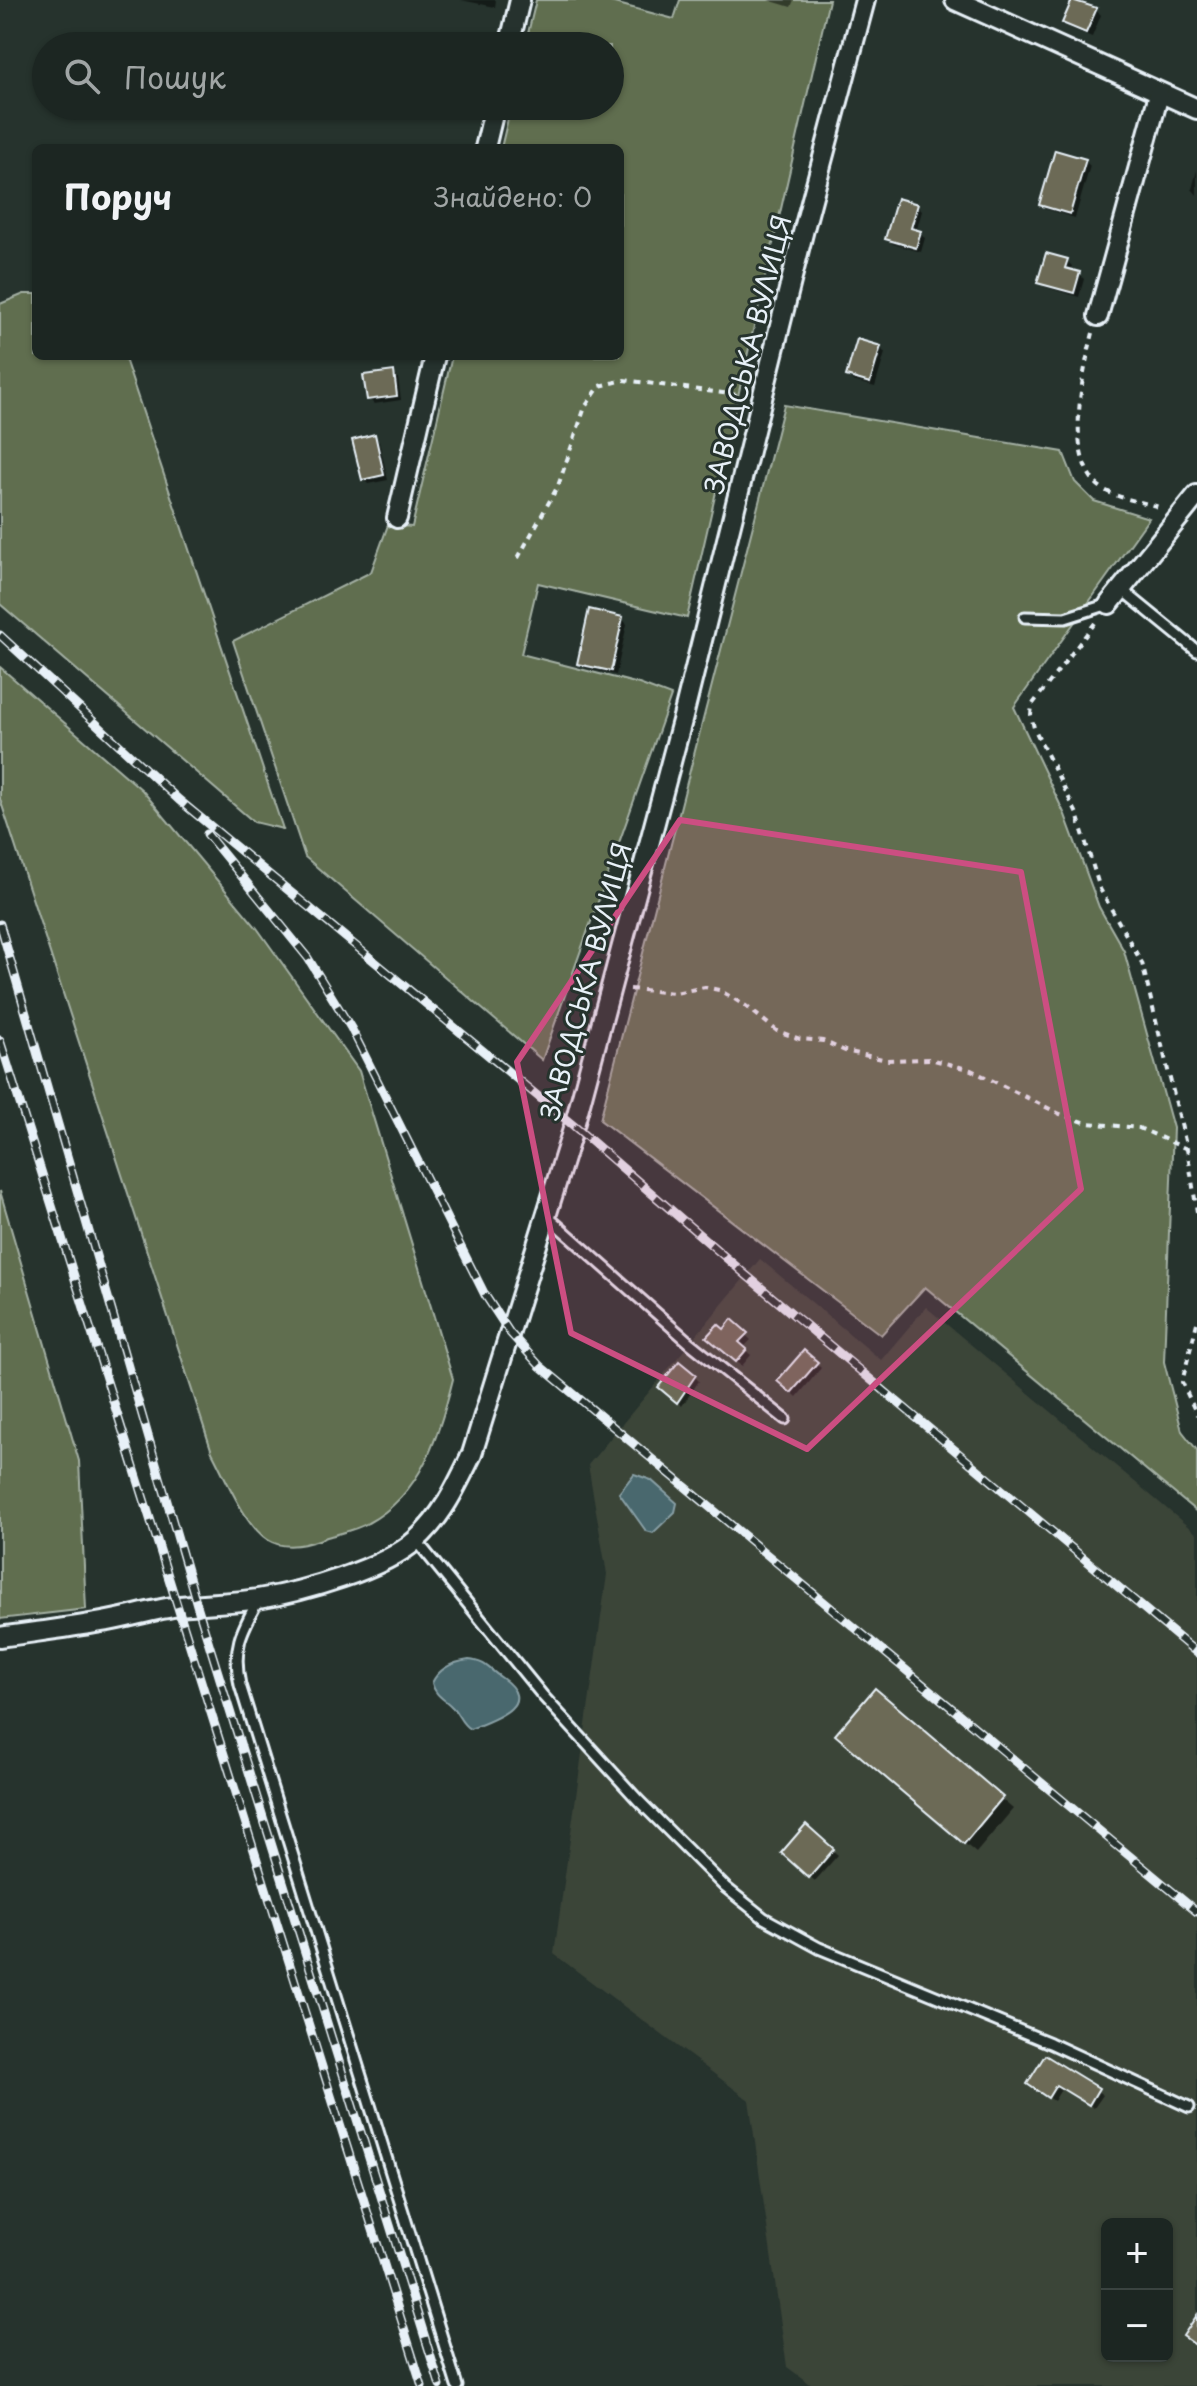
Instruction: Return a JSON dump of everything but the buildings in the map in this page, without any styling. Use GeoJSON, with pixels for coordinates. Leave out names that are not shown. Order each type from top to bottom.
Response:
{"type":"FeatureCollection","features":[{"type":"Feature","properties":{"kind":"street"},"geometry":{"type":"LineString","coordinates":[[512,32],[520,0]]}},
{"type":"Feature","properties":{"kind":"street","name":"ЗАВОДСЬКА ВУЛИЦЯ"},"geometry":{"type":"LineString","coordinates":[[0,1637],[103,1622],[179,1606],[259,1599],[367,1568],[399,1553],[416,1540],[441,1512],[456,1488],[472,1454],[574,1126],[683,717],[865,0]]}},
{"type":"Feature","properties":{"kind":"street"},"geometry":{"type":"LineString","coordinates":[[955,0],[1197,109]]}},
{"type":"Feature","properties":{"kind":"street"},"geometry":{"type":"LineString","coordinates":[[1098,316],[1159,94]]}},
{"type":"Feature","properties":{"kind":"street"},"geometry":{"type":"LineString","coordinates":[[486,144],[492,120]]}},
{"type":"Feature","properties":{"kind":"street"},"geometry":{"type":"LineString","coordinates":[[397,518],[434,360]]}},
{"type":"Feature","properties":{"kind":"street"},"geometry":{"type":"LineString","coordinates":[[1115,597],[1197,495]]}},
{"type":"Feature","properties":{"kind":"lane"},"geometry":{"type":"LineString","coordinates":[[1025,617],[1065,618],[1115,597],[1197,651]]}},
{"type":"Feature","properties":{"kind":"lane"},"geometry":{"type":"LineString","coordinates":[[546,1215],[690,1343],[785,1419]]}},
{"type":"Feature","properties":{"kind":"lane"},"geometry":{"type":"LineString","coordinates":[[416,1540],[543,1696],[638,1800],[725,1887],[764,1918],[819,1948],[1050,2043],[1189,2107]]}},
{"type":"Feature","properties":{"kind":"lane"},"geometry":{"type":"LineString","coordinates":[[259,1599],[241,1631],[236,1665],[240,1685],[457,2386]]}},
{"type":"Feature","properties":{"kind":"path"},"geometry":{"type":"LineString","coordinates":[[1098,316],[1079,396],[1081,450],[1087,471],[1102,489],[1181,515]]}},
{"type":"Feature","properties":{"kind":"path"},"geometry":{"type":"LineString","coordinates":[[518,558],[558,486],[585,407],[600,386],[624,380],[763,399]]}},
{"type":"Feature","properties":{"kind":"path"},"geometry":{"type":"LineString","coordinates":[[1115,597],[1032,705],[1031,715],[1034,728],[1077,814],[1100,889],[1142,963],[1187,1149],[1197,1212]]}},
{"type":"Feature","properties":{"kind":"path"},"geometry":{"type":"LineString","coordinates":[[610,985],[640,992],[675,993],[705,987],[719,990],[746,1006],[761,1021],[788,1035],[823,1041],[845,1051],[887,1060],[930,1059],[971,1070],[1060,1114],[1087,1123],[1139,1128],[1187,1149]]}},
{"type":"Feature","properties":{"kind":"path"},"geometry":{"type":"LineString","coordinates":[[1197,1323],[1182,1382],[1197,1415]]}},
{"type":"Feature","properties":{"kind":"highlighted area"},"geometry":{"type":"Polygon","coordinates":[[[680,820],[1021,872],[1081,1189],[807,1449],[571,1333],[517,1062],[680,820]]]}},
{"type":"Feature","properties":{"kind":"shaded area"},"geometry":{"type":"Polygon","coordinates":[[[760,1259],[881,1360],[926,1307],[1197,1534],[1197,2386],[813,2386],[787,2367],[749,2100],[554,1954],[607,1574],[588,1465],[760,1259]]]}},
{"type":"Feature","properties":{"kind":"green space"},"geometry":{"type":"Polygon","coordinates":[[[536,0],[603,0],[674,19],[680,0],[829,0],[687,618],[538,583],[521,654],[639,684],[671,696],[542,1060],[305,857],[233,641],[371,572],[388,525],[412,527],[451,360],[624,360],[624,144],[502,144],[508,120],[624,120],[624,32],[528,32],[536,0]]]}},
{"type":"Feature","properties":{"kind":"green space"},"geometry":{"type":"Polygon","coordinates":[[[32,294],[32,360],[125,360],[283,829],[254,822],[0,604],[0,304],[32,294]]]}},
{"type":"Feature","properties":{"kind":"green space"},"geometry":{"type":"Polygon","coordinates":[[[784,405],[1063,452],[1075,482],[1094,501],[1149,518],[1014,707],[1065,815],[1099,907],[1124,951],[1173,1128],[1164,1362],[1182,1431],[1197,1450],[1197,1512],[925,1287],[881,1335],[600,1120],[784,405]]]}},
{"type":"Feature","properties":{"kind":"green space"},"geometry":{"type":"Polygon","coordinates":[[[0,667],[142,790],[257,928],[359,1071],[453,1379],[434,1442],[415,1479],[387,1511],[358,1528],[298,1545],[282,1545],[268,1540],[251,1524],[212,1452],[0,799],[0,667]]]}},
{"type":"Feature","properties":{"kind":"green space"},"geometry":{"type":"Polygon","coordinates":[[[0,1191],[79,1461],[86,1609],[0,1619],[0,1191]]]}},
{"type":"Feature","properties":{"kind":"water"},"geometry":{"type":"Polygon","coordinates":[[[634,1474],[651,1480],[677,1503],[675,1512],[653,1533],[646,1531],[619,1493],[634,1474]]]}},
{"type":"Feature","properties":{"kind":"water"},"geometry":{"type":"Polygon","coordinates":[[[469,1660],[487,1666],[512,1688],[516,1696],[515,1704],[509,1710],[470,1729],[432,1683],[438,1673],[447,1667],[469,1660]]]}},
{"type":"Feature","properties":{"kind":"railway"},"geometry":{"type":"LineString","coordinates":[[0,635],[179,800],[574,1126],[746,1275],[1197,1653]]}},
{"type":"Feature","properties":{"kind":"railway"},"geometry":{"type":"LineString","coordinates":[[207,834],[308,958],[351,1028],[485,1295],[510,1333],[540,1366],[1197,1912]]}},
{"type":"Feature","properties":{"kind":"railway"},"geometry":{"type":"LineString","coordinates":[[0,924],[197,1605],[440,2386]]}},
{"type":"Feature","properties":{"kind":"railway"},"geometry":{"type":"LineString","coordinates":[[0,1040],[422,2386]]}}]}
